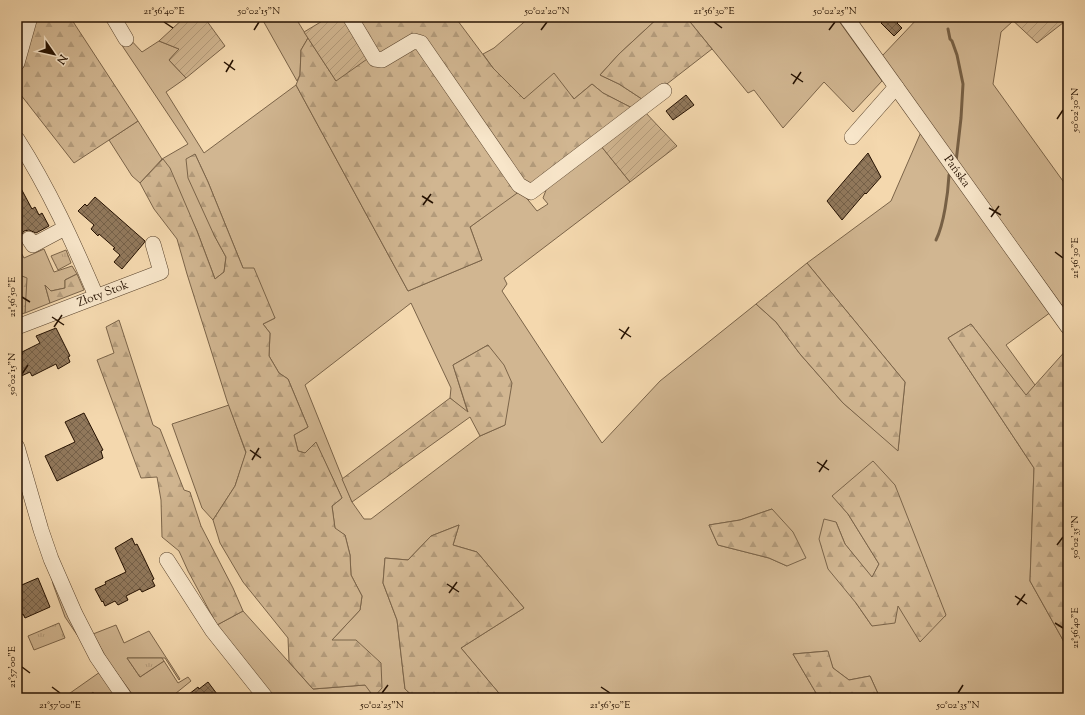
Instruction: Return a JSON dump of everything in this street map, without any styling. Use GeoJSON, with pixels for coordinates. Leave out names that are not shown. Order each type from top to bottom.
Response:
{"type":"FeatureCollection","features":[{"type":"Feature","properties":{"kind":"street"},"geometry":{"type":"LineString","coordinates":[[17,63],[30,17]]}},
{"type":"Feature","properties":{"kind":"street"},"geometry":{"type":"LineString","coordinates":[[113,17],[126,39]]}},
{"type":"Feature","properties":{"kind":"street"},"geometry":{"type":"LineString","coordinates":[[350,17],[375,59],[382,60],[414,41],[421,43],[519,185],[531,192],[664,91]]}},
{"type":"Feature","properties":{"kind":"street","name":"Pańska"},"geometry":{"type":"LineString","coordinates":[[846,17],[1068,327]]}},
{"type":"Feature","properties":{"kind":"street"},"geometry":{"type":"LineString","coordinates":[[852,137],[896,87]]}},
{"type":"Feature","properties":{"kind":"street"},"geometry":{"type":"LineString","coordinates":[[17,139],[33,164],[66,228],[96,296]]}},
{"type":"Feature","properties":{"kind":"street"},"geometry":{"type":"LineString","coordinates":[[29,239],[33,245],[66,228]]}},
{"type":"Feature","properties":{"kind":"street","name":"Złoty Stok"},"geometry":{"type":"LineString","coordinates":[[17,327],[161,272],[153,244]]}},
{"type":"Feature","properties":{"kind":"street"},"geometry":{"type":"LineString","coordinates":[[17,447],[41,530],[51,559],[74,614],[97,657],[125,698]]}},
{"type":"Feature","properties":{"kind":"street"},"geometry":{"type":"LineString","coordinates":[[167,560],[212,630],[266,698]]}},
{"type":"Feature","properties":{"kind":"green space"},"geometry":{"type":"Polygon","coordinates":[[[36,17],[70,17],[138,121],[74,163],[17,90],[17,83],[36,17]]]}},
{"type":"Feature","properties":{"kind":"green space"},"geometry":{"type":"Polygon","coordinates":[[[185,17],[204,17],[225,46],[186,78],[169,60],[179,49],[159,41],[185,17]]]}},
{"type":"Feature","properties":{"kind":"green space"},"geometry":{"type":"Polygon","coordinates":[[[261,17],[295,17],[308,38],[301,50],[300,75],[297,81],[261,17]]]}},
{"type":"Feature","properties":{"kind":"green space"},"geometry":{"type":"Polygon","coordinates":[[[329,17],[346,17],[370,57],[336,81],[304,32],[329,17]]]}},
{"type":"Feature","properties":{"kind":"green space"},"geometry":{"type":"Polygon","coordinates":[[[356,17],[455,17],[493,68],[524,99],[554,73],[574,99],[592,84],[603,93],[634,109],[470,227],[482,260],[408,291],[296,85],[300,75],[301,50],[308,38],[336,81],[356,17]]]}},
{"type":"Feature","properties":{"kind":"green space"},"geometry":{"type":"Polygon","coordinates":[[[530,17],[659,17],[619,54],[600,75],[619,84],[645,101],[634,109],[603,93],[592,84],[574,99],[572,96],[524,99],[493,68],[483,54],[494,48],[530,17]]]}},
{"type":"Feature","properties":{"kind":"green space"},"geometry":{"type":"Polygon","coordinates":[[[659,17],[686,17],[712,49],[645,101],[619,84],[600,75],[619,54],[659,17]]]}},
{"type":"Feature","properties":{"kind":"green space"},"geometry":{"type":"Polygon","coordinates":[[[686,17],[836,17],[882,81],[853,112],[824,82],[783,128],[754,90],[748,93],[686,17]]]}},
{"type":"Feature","properties":{"kind":"green space"},"geometry":{"type":"Polygon","coordinates":[[[919,17],[1009,17],[1013,21],[1001,32],[993,84],[1068,188],[1068,314],[882,56],[919,17]]]}},
{"type":"Feature","properties":{"kind":"green space"},"geometry":{"type":"Polygon","coordinates":[[[1009,17],[1068,17],[1068,19],[1037,43],[1009,17]]]}},
{"type":"Feature","properties":{"kind":"green space"},"geometry":{"type":"Polygon","coordinates":[[[128,37],[142,52],[159,41],[179,49],[169,60],[186,78],[166,92],[204,153],[296,85],[408,291],[482,260],[470,227],[520,190],[537,211],[548,204],[543,198],[548,185],[601,146],[630,182],[504,278],[507,284],[502,291],[602,443],[660,381],[756,304],[776,322],[800,354],[843,403],[898,450],[905,382],[807,263],[891,201],[921,132],[1051,312],[1006,345],[1035,385],[1026,396],[971,324],[948,338],[1034,468],[1030,581],[1068,649],[1068,698],[880,698],[870,676],[849,680],[833,668],[827,651],[793,654],[819,698],[503,698],[461,648],[524,608],[477,552],[453,545],[459,525],[431,536],[408,560],[385,558],[383,583],[397,620],[405,689],[415,698],[273,698],[217,625],[243,611],[313,689],[365,685],[332,640],[360,610],[362,596],[351,575],[350,555],[345,535],[335,529],[332,506],[342,498],[316,443],[305,453],[298,451],[294,435],[308,427],[288,379],[279,373],[269,356],[270,333],[263,324],[275,318],[243,268],[195,154],[214,235],[226,257],[224,272],[215,279],[197,231],[162,159],[188,144],[121,44],[128,37]],[[411,303],[305,385],[352,502],[364,519],[371,519],[480,436],[505,425],[488,345],[453,365],[468,413],[450,398],[451,388],[411,303]],[[833,496],[848,514],[879,564],[872,578],[845,544],[836,522],[856,603],[872,626],[898,605],[946,616],[833,496]],[[772,509],[740,520],[709,525],[718,545],[769,558],[787,566],[772,509]]]}},
{"type":"Feature","properties":{"kind":"green space"},"geometry":{"type":"Polygon","coordinates":[[[644,111],[677,146],[630,182],[601,146],[644,111]]]}},
{"type":"Feature","properties":{"kind":"green space"},"geometry":{"type":"Polygon","coordinates":[[[138,121],[162,159],[140,183],[132,176],[109,140],[138,121]]]}},
{"type":"Feature","properties":{"kind":"green space"},"geometry":{"type":"Polygon","coordinates":[[[195,154],[243,268],[254,268],[275,318],[263,324],[270,333],[269,356],[279,373],[288,379],[308,427],[294,435],[298,451],[305,453],[316,442],[342,498],[332,506],[335,528],[345,535],[350,555],[351,575],[362,596],[360,610],[332,640],[356,640],[381,663],[382,688],[374,697],[365,685],[313,689],[289,662],[288,638],[243,582],[220,543],[213,520],[235,486],[246,452],[227,401],[177,239],[154,209],[140,183],[163,159],[170,168],[197,231],[215,279],[224,272],[226,257],[214,235],[188,178],[186,159],[195,154]]]}},
{"type":"Feature","properties":{"kind":"green space"},"geometry":{"type":"Polygon","coordinates":[[[17,245],[24,258],[44,249],[54,272],[72,266],[77,274],[65,280],[65,288],[51,291],[45,285],[50,303],[25,313],[26,278],[17,274],[17,245]]]}},
{"type":"Feature","properties":{"kind":"green space"},"geometry":{"type":"Polygon","coordinates":[[[66,250],[71,263],[58,270],[51,256],[66,250]]]}},
{"type":"Feature","properties":{"kind":"green space"},"geometry":{"type":"Polygon","coordinates":[[[807,263],[905,382],[898,451],[843,403],[800,354],[776,322],[756,304],[807,263]]]}},
{"type":"Feature","properties":{"kind":"green space"},"geometry":{"type":"Polygon","coordinates":[[[17,274],[27,278],[25,313],[17,315],[17,274]]]}},
{"type":"Feature","properties":{"kind":"green space"},"geometry":{"type":"Polygon","coordinates":[[[77,274],[84,290],[50,303],[45,285],[51,291],[65,288],[65,280],[77,274]]]}},
{"type":"Feature","properties":{"kind":"green space"},"geometry":{"type":"Polygon","coordinates":[[[119,320],[153,425],[160,429],[184,490],[190,492],[201,526],[233,588],[243,611],[217,625],[179,551],[162,537],[161,500],[157,477],[141,478],[97,360],[114,353],[106,327],[119,320]]]}},
{"type":"Feature","properties":{"kind":"green space"},"geometry":{"type":"Polygon","coordinates":[[[971,324],[1026,395],[1068,348],[1068,649],[1030,581],[1034,468],[948,338],[971,324]]]}},
{"type":"Feature","properties":{"kind":"green space"},"geometry":{"type":"Polygon","coordinates":[[[488,345],[504,365],[512,383],[505,425],[480,436],[470,417],[352,502],[342,479],[450,398],[468,412],[453,365],[488,345]]]}},
{"type":"Feature","properties":{"kind":"green space"},"geometry":{"type":"Polygon","coordinates":[[[229,405],[246,453],[235,486],[213,520],[202,508],[172,424],[229,405]]]}},
{"type":"Feature","properties":{"kind":"green space"},"geometry":{"type":"Polygon","coordinates":[[[873,461],[895,485],[946,615],[920,642],[898,606],[895,623],[872,626],[856,603],[828,569],[819,539],[824,519],[836,522],[845,544],[872,577],[879,564],[848,514],[832,496],[873,461]]]}},
{"type":"Feature","properties":{"kind":"green space"},"geometry":{"type":"Polygon","coordinates":[[[772,509],[793,532],[806,558],[787,566],[769,558],[718,545],[709,525],[740,520],[772,509]]]}},
{"type":"Feature","properties":{"kind":"green space"},"geometry":{"type":"Polygon","coordinates":[[[459,525],[453,545],[477,552],[524,608],[461,648],[503,698],[415,698],[405,689],[397,620],[383,583],[385,558],[408,560],[431,536],[459,525]]]}},
{"type":"Feature","properties":{"kind":"green space"},"geometry":{"type":"Polygon","coordinates":[[[49,566],[90,654],[65,617],[53,584],[49,566]]]}},
{"type":"Feature","properties":{"kind":"green space"},"geometry":{"type":"Polygon","coordinates":[[[59,623],[65,638],[34,650],[28,636],[59,623]]]}},
{"type":"Feature","properties":{"kind":"green space"},"geometry":{"type":"Polygon","coordinates":[[[116,625],[124,643],[149,631],[180,679],[179,680],[165,658],[127,658],[140,677],[164,661],[178,683],[188,677],[191,681],[170,698],[135,698],[108,661],[93,634],[116,625]]]}},
{"type":"Feature","properties":{"kind":"green space"},"geometry":{"type":"Polygon","coordinates":[[[828,651],[833,668],[849,680],[870,676],[880,698],[819,698],[793,654],[828,651]]]}},
{"type":"Feature","properties":{"kind":"green space"},"geometry":{"type":"Polygon","coordinates":[[[127,658],[162,658],[164,661],[140,677],[127,658]]]}},
{"type":"Feature","properties":{"kind":"green space"},"geometry":{"type":"Polygon","coordinates":[[[100,672],[118,698],[97,698],[93,692],[86,698],[63,698],[100,672]]]}},
{"type":"Feature","properties":{"kind":"building"},"geometry":{"type":"Polygon","coordinates":[[[886,17],[903,17],[897,23],[902,28],[894,36],[881,23],[886,17]]]}},
{"type":"Feature","properties":{"kind":"building"},"geometry":{"type":"Polygon","coordinates":[[[686,95],[694,105],[673,120],[666,111],[686,95]]]}},
{"type":"Feature","properties":{"kind":"building"},"geometry":{"type":"Polygon","coordinates":[[[868,153],[881,177],[842,220],[827,201],[868,153]]]}},
{"type":"Feature","properties":{"kind":"building"},"geometry":{"type":"Polygon","coordinates":[[[17,181],[32,209],[35,207],[39,215],[42,213],[49,226],[36,233],[29,230],[24,231],[22,234],[17,225],[17,181]]]}},
{"type":"Feature","properties":{"kind":"building"},"geometry":{"type":"Polygon","coordinates":[[[95,197],[145,241],[122,269],[114,262],[120,255],[113,249],[115,248],[91,229],[94,225],[78,211],[85,204],[87,206],[95,197]]]}},
{"type":"Feature","properties":{"kind":"building"},"geometry":{"type":"Polygon","coordinates":[[[56,328],[70,356],[68,357],[70,362],[58,369],[56,364],[32,376],[30,372],[17,378],[17,357],[23,354],[22,352],[40,343],[36,336],[56,328]]]}},
{"type":"Feature","properties":{"kind":"building"},"geometry":{"type":"Polygon","coordinates":[[[84,413],[103,450],[101,451],[103,458],[57,481],[45,456],[75,442],[65,422],[84,413]]]}},
{"type":"Feature","properties":{"kind":"building"},"geometry":{"type":"Polygon","coordinates":[[[132,538],[143,556],[154,579],[152,580],[155,586],[142,592],[140,589],[126,596],[128,600],[118,605],[115,601],[105,606],[95,589],[106,584],[105,582],[126,572],[115,548],[132,538]]]}},
{"type":"Feature","properties":{"kind":"building"},"geometry":{"type":"Polygon","coordinates":[[[38,578],[50,607],[25,618],[23,614],[17,617],[17,587],[38,578]]]}},
{"type":"Feature","properties":{"kind":"building"},"geometry":{"type":"Polygon","coordinates":[[[208,682],[220,698],[184,698],[198,687],[199,689],[208,682]]]}},
{"type":"Feature","properties":{"kind":"waterway"},"geometry":{"type":"LineString","coordinates":[[948,29],[950,39],[957,55],[963,84],[956,162]]}},
{"type":"Feature","properties":{"kind":"waterway"},"geometry":{"type":"LineString","coordinates":[[936,240],[947,199],[949,175]]}}]}
